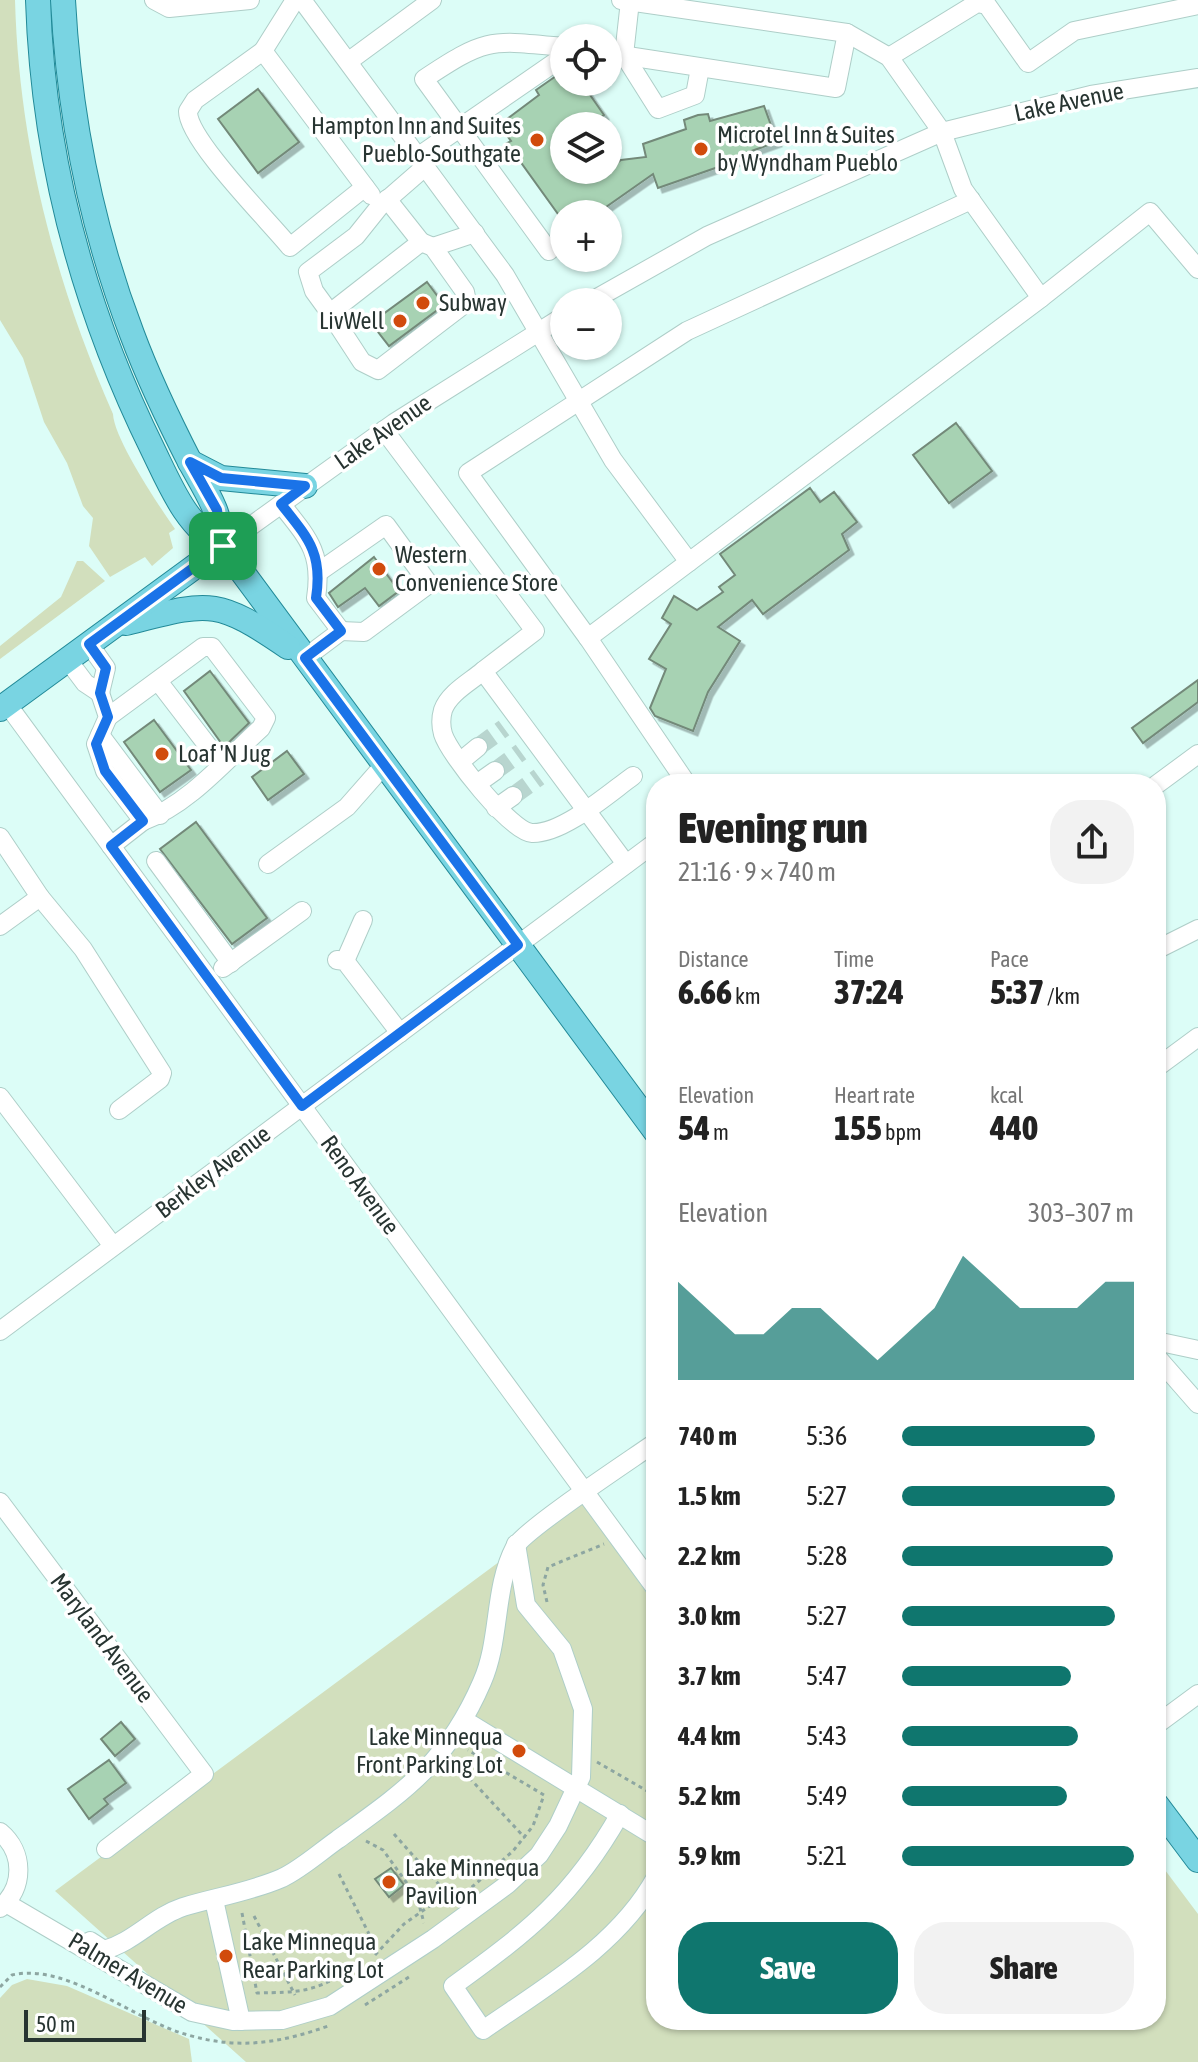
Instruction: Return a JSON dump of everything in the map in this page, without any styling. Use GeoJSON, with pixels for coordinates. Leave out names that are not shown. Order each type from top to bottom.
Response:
{"type":"FeatureCollection","features":[{"type":"Feature","properties":{"kind":"main road"},"geometry":{"type":"LineString","coordinates":[[38,0],[52,150],[75,257],[132,407],[165,475],[196,527],[223,546],[646,1118]]}},
{"type":"Feature","properties":{"kind":"main road"},"geometry":{"type":"LineString","coordinates":[[63,0],[76,128],[96,223],[132,335],[190,462],[217,510],[223,546]]}},
{"type":"Feature","properties":{"kind":"main road"},"geometry":{"type":"LineString","coordinates":[[190,462],[221,478],[305,486]]}},
{"type":"Feature","properties":{"kind":"main road","name":"Lake Avenue"},"geometry":{"type":"LineString","coordinates":[[4,707],[223,546]]}},
{"type":"Feature","properties":{"kind":"main road"},"geometry":{"type":"LineString","coordinates":[[112,627],[171,612],[222,608],[245,618],[305,658]]}},
{"type":"Feature","properties":{"kind":"main road"},"geometry":{"type":"LineString","coordinates":[[1166,1817],[1198,1860]]}},
{"type":"Feature","properties":{"kind":"street"},"geometry":{"type":"LineString","coordinates":[[154,0],[169,8],[250,0]]}},
{"type":"Feature","properties":{"kind":"street"},"geometry":{"type":"LineString","coordinates":[[263,51],[365,187],[427,245],[465,292],[467,302],[383,368],[372,370],[362,362],[314,291],[308,272],[224,172],[188,117],[195,100],[263,51],[295,0]]}},
{"type":"Feature","properties":{"kind":"street"},"geometry":{"type":"LineString","coordinates":[[302,0],[505,275],[613,460],[689,562]]}},
{"type":"Feature","properties":{"kind":"street"},"geometry":{"type":"LineString","coordinates":[[349,61],[432,0]]}},
{"type":"Feature","properties":{"kind":"street"},"geometry":{"type":"LineString","coordinates":[[621,24],[625,1],[847,33],[889,57],[942,132],[963,189],[1041,298]]}},
{"type":"Feature","properties":{"kind":"street"},"geometry":{"type":"LineString","coordinates":[[889,57],[977,3],[987,5],[1028,63],[1074,31],[1198,5]]}},
{"type":"Feature","properties":{"kind":"street"},"geometry":{"type":"LineString","coordinates":[[622,55],[836,88],[847,33]]}},
{"type":"Feature","properties":{"kind":"street"},"geometry":{"type":"LineString","coordinates":[[549,251],[424,79],[470,48],[488,43],[550,46]]}},
{"type":"Feature","properties":{"kind":"street"},"geometry":{"type":"LineString","coordinates":[[622,62],[658,109],[695,95],[700,68]]}},
{"type":"Feature","properties":{"kind":"street"},"geometry":{"type":"LineString","coordinates":[[308,272],[356,236],[422,161],[459,129],[550,66]]}},
{"type":"Feature","properties":{"kind":"street","name":"Lake Avenue"},"geometry":{"type":"LineString","coordinates":[[615,288],[707,236],[942,132],[1091,95],[1198,78]]}},
{"type":"Feature","properties":{"kind":"street"},"geometry":{"type":"LineString","coordinates":[[290,247],[365,187]]}},
{"type":"Feature","properties":{"kind":"street"},"geometry":{"type":"LineString","coordinates":[[680,774],[588,638],[468,473],[576,399],[687,331],[971,200]]}},
{"type":"Feature","properties":{"kind":"street"},"geometry":{"type":"LineString","coordinates":[[588,638],[1041,298],[1150,212],[1198,269]]}},
{"type":"Feature","properties":{"kind":"street"},"geometry":{"type":"LineString","coordinates":[[330,313],[427,245],[475,233]]}},
{"type":"Feature","properties":{"kind":"street","name":"Lake Avenue"},"geometry":{"type":"LineString","coordinates":[[223,546],[384,430],[550,324]]}},
{"type":"Feature","properties":{"kind":"street"},"geometry":{"type":"LineString","coordinates":[[384,430],[535,631],[449,700],[443,711],[444,737],[461,761],[496,808],[516,828],[528,833],[556,827],[633,776]]}},
{"type":"Feature","properties":{"kind":"street"},"geometry":{"type":"LineString","coordinates":[[281,504],[310,540],[320,571],[316,598],[341,631]]}},
{"type":"Feature","properties":{"kind":"street"},"geometry":{"type":"LineString","coordinates":[[305,658],[341,631],[364,632],[429,584],[386,525],[320,571]]}},
{"type":"Feature","properties":{"kind":"street"},"geometry":{"type":"LineString","coordinates":[[89,644],[106,668],[100,693],[108,717]]}},
{"type":"Feature","properties":{"kind":"street"},"geometry":{"type":"LineString","coordinates":[[111,846],[151,818],[221,763],[261,728],[266,718],[212,647],[203,647],[108,717],[96,744],[105,771],[151,818]]}},
{"type":"Feature","properties":{"kind":"street"},"geometry":{"type":"LineString","coordinates":[[67,659],[85,683],[100,693]]}},
{"type":"Feature","properties":{"kind":"street"},"geometry":{"type":"LineString","coordinates":[[483,671],[511,723],[546,772],[586,810],[626,864]]}},
{"type":"Feature","properties":{"kind":"street"},"geometry":{"type":"LineString","coordinates":[[158,681],[221,763]]}},
{"type":"Feature","properties":{"kind":"street","name":"Reno Avenue"},"geometry":{"type":"LineString","coordinates":[[4,707],[111,846],[646,1576]]}},
{"type":"Feature","properties":{"kind":"street"},"geometry":{"type":"LineString","coordinates":[[461,761],[478,747]]}},
{"type":"Feature","properties":{"kind":"street"},"geometry":{"type":"LineString","coordinates":[[1166,778],[1198,754]]}},
{"type":"Feature","properties":{"kind":"street"},"geometry":{"type":"LineString","coordinates":[[268,864],[347,807],[384,765]]}},
{"type":"Feature","properties":{"kind":"street"},"geometry":{"type":"LineString","coordinates":[[478,783],[495,771]]}},
{"type":"Feature","properties":{"kind":"street"},"geometry":{"type":"LineString","coordinates":[[496,808],[513,796]]}},
{"type":"Feature","properties":{"kind":"street"},"geometry":{"type":"LineString","coordinates":[[0,837],[40,897],[83,949],[162,1073],[160,1079],[119,1110]]}},
{"type":"Feature","properties":{"kind":"street","name":"Berkley Avenue"},"geometry":{"type":"LineString","coordinates":[[0,1331],[646,849]]}},
{"type":"Feature","properties":{"kind":"street"},"geometry":{"type":"LineString","coordinates":[[156,861],[231,963]]}},
{"type":"Feature","properties":{"kind":"street"},"geometry":{"type":"LineString","coordinates":[[0,926],[40,897]]}},
{"type":"Feature","properties":{"kind":"street"},"geometry":{"type":"LineString","coordinates":[[209,979],[302,911]]}},
{"type":"Feature","properties":{"kind":"street"},"geometry":{"type":"LineString","coordinates":[[363,920],[341,960],[400,1033]]}},
{"type":"Feature","properties":{"kind":"street"},"geometry":{"type":"LineString","coordinates":[[1166,945],[1198,929]]}},
{"type":"Feature","properties":{"kind":"street"},"geometry":{"type":"LineString","coordinates":[[1166,1061],[1198,1037]]}},
{"type":"Feature","properties":{"kind":"street"},"geometry":{"type":"LineString","coordinates":[[0,1097],[113,1246]]}},
{"type":"Feature","properties":{"kind":"street"},"geometry":{"type":"LineString","coordinates":[[1166,1343],[1198,1350]]}},
{"type":"Feature","properties":{"kind":"street"},"geometry":{"type":"LineString","coordinates":[[1166,1367],[1198,1404]]}},
{"type":"Feature","properties":{"kind":"street"},"geometry":{"type":"LineString","coordinates":[[516,1544],[646,1449]]}},
{"type":"Feature","properties":{"kind":"street","name":"Maryland Avenue"},"geometry":{"type":"LineString","coordinates":[[0,1502],[204,1774],[106,1849]]}},
{"type":"Feature","properties":{"kind":"street","name":"Palmer Avenue"},"geometry":{"type":"LineString","coordinates":[[6,1901],[104,1950],[125,1944],[156,1920],[181,1908],[285,1877],[418,1780],[438,1759],[464,1720],[484,1679],[495,1638],[501,1586],[516,1544]]}},
{"type":"Feature","properties":{"kind":"street","name":"Palmer Avenue"},"geometry":{"type":"LineString","coordinates":[[6,1901],[192,2012],[241,2021],[282,2020],[330,2006],[433,1939],[508,1884],[539,1855],[584,1790],[583,1709],[562,1649],[526,1605],[516,1544]]}},
{"type":"Feature","properties":{"kind":"street"},"geometry":{"type":"LineString","coordinates":[[1166,1718],[1198,1694]]}},
{"type":"Feature","properties":{"kind":"street"},"geometry":{"type":"LineString","coordinates":[[464,1720],[584,1790],[646,1831]]}},
{"type":"Feature","properties":{"kind":"street"},"geometry":{"type":"LineString","coordinates":[[620,1814],[591,1863],[552,1908],[453,1986],[483,2030],[582,1960],[621,1924],[646,1890]]}},
{"type":"Feature","properties":{"kind":"street"},"geometry":{"type":"LineString","coordinates":[[0,1832],[17,1856],[20,1872],[6,1901]]}},
{"type":"Feature","properties":{"kind":"street"},"geometry":{"type":"LineString","coordinates":[[214,1900],[241,2021]]}},
{"type":"Feature","properties":{"kind":"path"},"geometry":{"type":"LineString","coordinates":[[550,1611],[543,1585],[548,1567],[618,1538]]}},
{"type":"Feature","properties":{"kind":"path"},"geometry":{"type":"LineString","coordinates":[[371,1959],[420,1912],[452,1899],[492,1870],[525,1838],[544,1795],[468,1750]]}},
{"type":"Feature","properties":{"kind":"path"},"geometry":{"type":"LineString","coordinates":[[584,1790],[597,1762],[598,1752]]}},
{"type":"Feature","properties":{"kind":"path"},"geometry":{"type":"LineString","coordinates":[[597,1762],[646,1790]]}},
{"type":"Feature","properties":{"kind":"path"},"geometry":{"type":"LineString","coordinates":[[464,1772],[525,1838]]}},
{"type":"Feature","properties":{"kind":"path"},"geometry":{"type":"LineString","coordinates":[[355,1827],[368,1844],[383,1850],[417,1897],[420,1912],[433,1939]]}},
{"type":"Feature","properties":{"kind":"path"},"geometry":{"type":"LineString","coordinates":[[394,1834],[452,1899]]}},
{"type":"Feature","properties":{"kind":"path"},"geometry":{"type":"LineString","coordinates":[[339,1874],[378,1952]]}},
{"type":"Feature","properties":{"kind":"path"},"geometry":{"type":"LineString","coordinates":[[242,1913],[257,1993],[295,1995],[321,1987],[353,1970]]}},
{"type":"Feature","properties":{"kind":"path"},"geometry":{"type":"LineString","coordinates":[[254,1916],[295,1995]]}},
{"type":"Feature","properties":{"kind":"path"},"geometry":{"type":"LineString","coordinates":[[0,1987],[12,1975],[40,1972],[186,2035],[230,2044],[285,2042],[334,2024]]}},
{"type":"Feature","properties":{"kind":"path"},"geometry":{"type":"LineString","coordinates":[[358,2010],[416,1972]]}},
{"type":"Feature","properties":{"kind":"green space"},"geometry":{"type":"Polygon","coordinates":[[[0,0],[15,0],[18,54],[32,160],[74,314],[121,439],[138,472],[175,529],[169,533],[173,548],[152,566],[145,557],[110,577],[89,546],[93,518],[83,506],[67,463],[44,422],[23,358],[0,320],[0,0]]]}},
{"type":"Feature","properties":{"kind":"green space"},"geometry":{"type":"Polygon","coordinates":[[[77,561],[83,561],[105,581],[0,659],[0,646],[61,597],[77,561]]]}},
{"type":"Feature","properties":{"kind":"green space"},"geometry":{"type":"Polygon","coordinates":[[[581,1501],[646,1592],[646,2030],[1166,2030],[1166,1871],[1198,1914],[1198,2062],[246,2062],[55,1891],[581,1501]]]}},
{"type":"Feature","properties":{"kind":"green space"},"geometry":{"type":"Polygon","coordinates":[[[27,1979],[67,1986],[189,2039],[192,2062],[0,2062],[0,1998],[12,1985],[27,1979]]]}},
{"type":"Feature","properties":{"kind":"building"},"geometry":{"type":"Polygon","coordinates":[[[550,80],[550,96],[591,96],[602,112],[550,112],[550,184],[622,184],[622,160],[646,157],[643,144],[686,129],[684,120],[698,115],[708,114],[710,121],[764,106],[777,142],[743,154],[744,158],[658,188],[653,174],[616,200],[550,200],[550,203],[507,143],[511,141],[499,125],[539,95],[536,90],[550,80]]]}},
{"type":"Feature","properties":{"kind":"building"},"geometry":{"type":"Polygon","coordinates":[[[258,89],[299,142],[258,173],[218,119],[258,89]]]}},
{"type":"Feature","properties":{"kind":"building"},"geometry":{"type":"Polygon","coordinates":[[[427,282],[444,305],[389,346],[371,323],[427,282]]]}},
{"type":"Feature","properties":{"kind":"building"},"geometry":{"type":"Polygon","coordinates":[[[956,423],[992,471],[949,503],[913,455],[956,423]]]}},
{"type":"Feature","properties":{"kind":"building"},"geometry":{"type":"Polygon","coordinates":[[[810,488],[820,502],[834,492],[857,522],[842,534],[849,550],[763,614],[752,600],[718,627],[740,641],[708,692],[693,731],[655,716],[650,708],[666,669],[649,659],[671,624],[662,618],[674,596],[697,610],[723,592],[719,587],[735,575],[720,554],[810,488]]]}},
{"type":"Feature","properties":{"kind":"building"},"geometry":{"type":"Polygon","coordinates":[[[374,557],[399,591],[379,606],[365,588],[338,607],[329,593],[374,557]]]}},
{"type":"Feature","properties":{"kind":"building"},"geometry":{"type":"Polygon","coordinates":[[[210,671],[249,723],[224,747],[184,691],[210,671]]]}},
{"type":"Feature","properties":{"kind":"building"},"geometry":{"type":"Polygon","coordinates":[[[1198,680],[1198,702],[1143,743],[1132,728],[1198,680]]]}},
{"type":"Feature","properties":{"kind":"building"},"geometry":{"type":"Polygon","coordinates":[[[154,720],[191,770],[160,792],[124,742],[154,720]]]}},
{"type":"Feature","properties":{"kind":"building"},"geometry":{"type":"Polygon","coordinates":[[[287,751],[304,774],[268,800],[252,777],[287,751]]]}},
{"type":"Feature","properties":{"kind":"building"},"geometry":{"type":"Polygon","coordinates":[[[196,822],[267,918],[232,944],[160,849],[196,822]]]}},
{"type":"Feature","properties":{"kind":"building"},"geometry":{"type":"Polygon","coordinates":[[[121,1722],[135,1739],[115,1756],[101,1739],[121,1722]]]}},
{"type":"Feature","properties":{"kind":"building"},"geometry":{"type":"Polygon","coordinates":[[[109,1760],[126,1783],[104,1799],[108,1804],[89,1819],[68,1789],[109,1760]]]}},
{"type":"Feature","properties":{"kind":"building","name":"Lake Minnequa Pavilion"},"geometry":{"type":"Polygon","coordinates":[[[391,1868],[404,1885],[389,1897],[375,1879],[391,1868]]]}},
{"type":"Feature","properties":{"kind":"tunnel"},"geometry":{"type":"LineString","coordinates":[[478,747],[504,728]]}},
{"type":"Feature","properties":{"kind":"tunnel"},"geometry":{"type":"LineString","coordinates":[[495,771],[521,752]]}},
{"type":"Feature","properties":{"kind":"tunnel"},"geometry":{"type":"LineString","coordinates":[[513,796],[539,777]]}},
{"type":"Feature","properties":{"kind":"place","name":"Hampton Inn and Suites Pueblo-Southgate"},"geometry":{"type":"Point","coordinates":[537,140]}},
{"type":"Feature","properties":{"kind":"place","name":"Microtel Inn & Suites by Wyndham Pueblo"},"geometry":{"type":"Point","coordinates":[701,149]}},
{"type":"Feature","properties":{"kind":"place","name":"Subway"},"geometry":{"type":"Point","coordinates":[423,303]}},
{"type":"Feature","properties":{"kind":"place","name":"LivWell"},"geometry":{"type":"Point","coordinates":[400,321]}},
{"type":"Feature","properties":{"kind":"place","name":"Western Convenience Store"},"geometry":{"type":"Point","coordinates":[379,569]}},
{"type":"Feature","properties":{"kind":"place","name":"Loaf 'N Jug"},"geometry":{"type":"Point","coordinates":[162,754]}},
{"type":"Feature","properties":{"kind":"place","name":"Lake Minnequa Front Parking Lot"},"geometry":{"type":"Point","coordinates":[519,1751]}},
{"type":"Feature","properties":{"kind":"place","name":"Lake Minnequa Pavilion"},"geometry":{"type":"Point","coordinates":[389,1882]}},
{"type":"Feature","properties":{"kind":"place","name":"Lake Minnequa Rear Parking Lot"},"geometry":{"type":"Point","coordinates":[226,1956]}},
{"type":"Feature","properties":{"kind":"route"},"geometry":{"type":"LineString","coordinates":[[190,462],[221,478],[305,486],[281,504],[310,540],[320,571],[316,598],[341,631],[305,658],[518,945],[302,1106],[111,846],[143,821],[105,771],[96,744],[108,717],[100,693],[106,668],[89,644],[223,546],[217,510],[190,462]]}}]}
